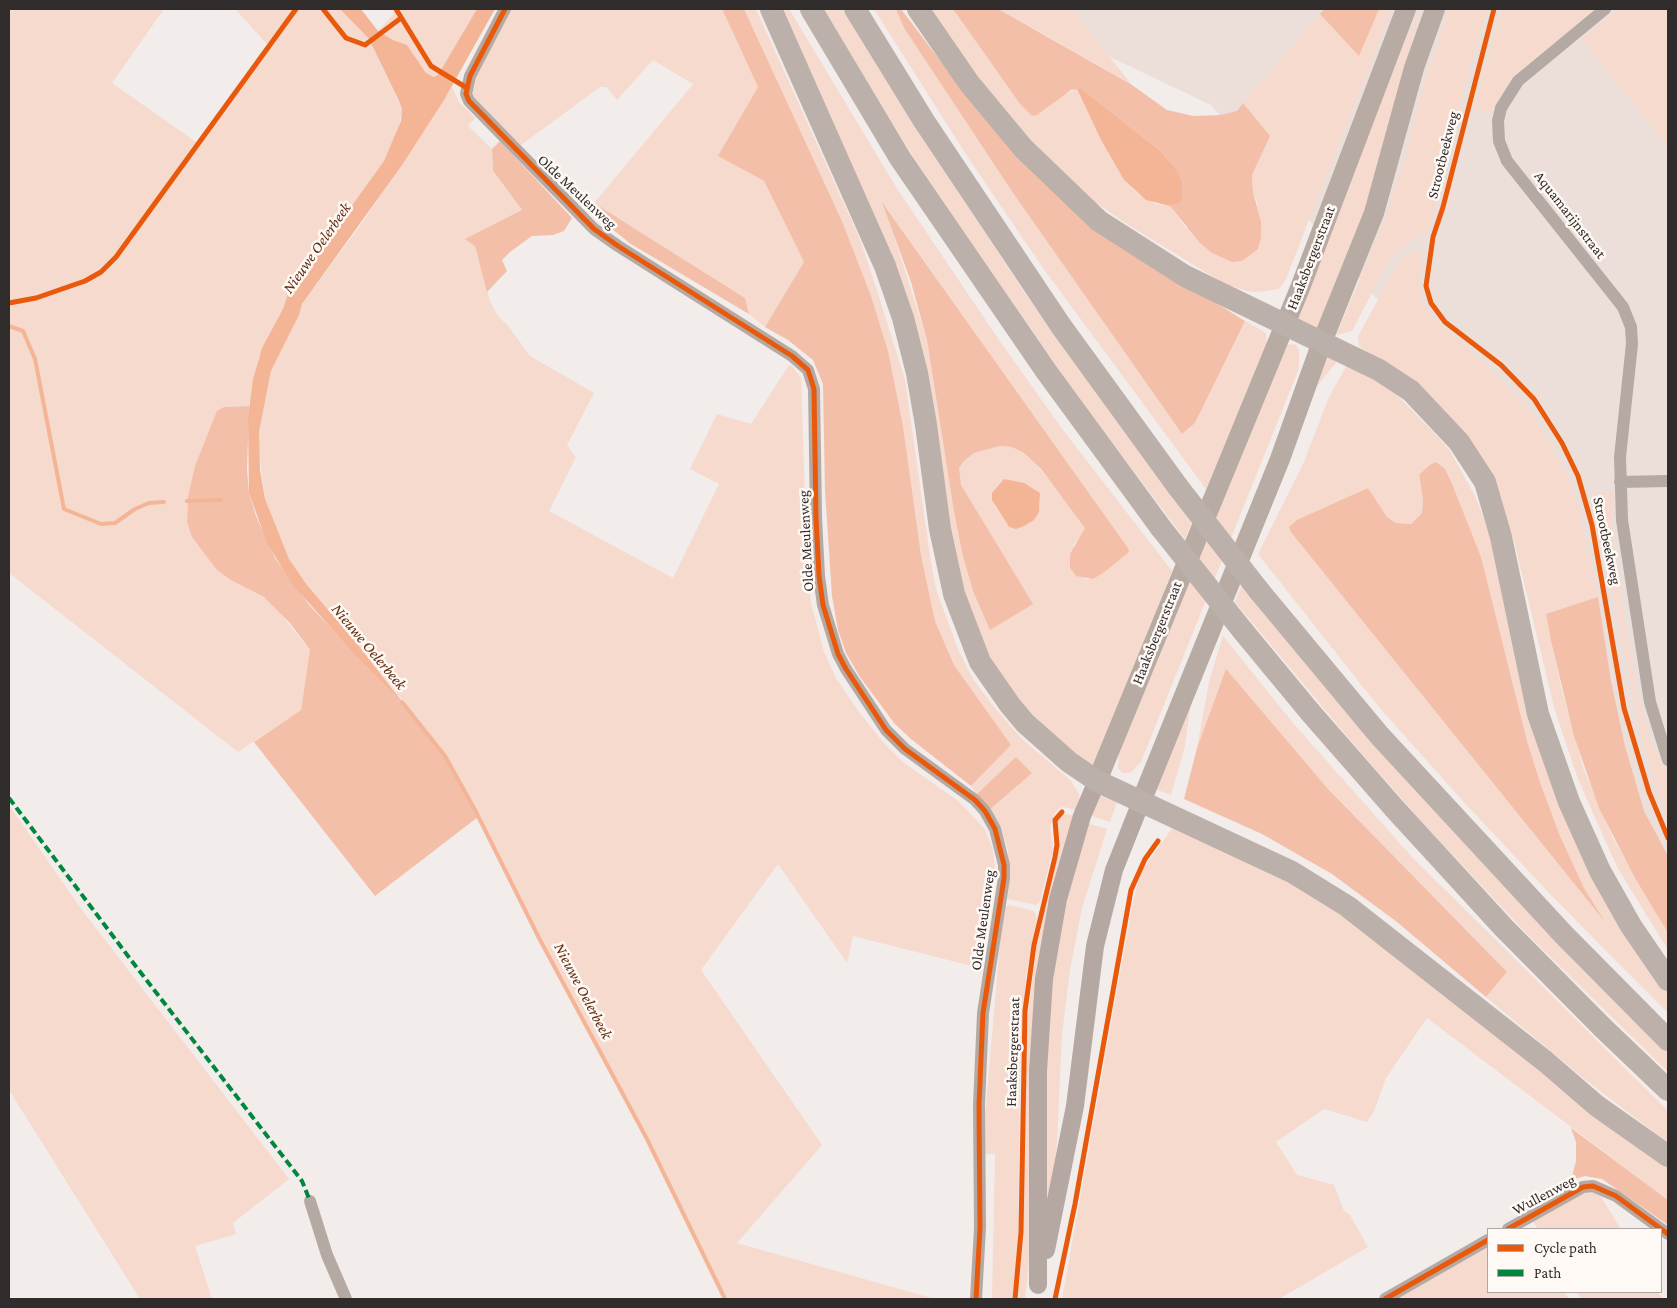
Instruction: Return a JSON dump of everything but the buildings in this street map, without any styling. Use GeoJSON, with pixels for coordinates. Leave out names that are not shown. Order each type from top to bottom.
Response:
{"type":"FeatureCollection","features":[{"type":"Feature","properties":{"kind":"highway"},"geometry":{"type":"LineString","coordinates":[[771,9],[844,170],[885,266],[903,318],[917,374],[947,567],[960,613],[971,641],[994,682],[1025,723],[1069,762],[1097,781],[1292,872],[1347,906],[1546,1062],[1597,1106],[1668,1156]]}},
{"type":"Feature","properties":{"kind":"highway"},"geometry":{"type":"LineString","coordinates":[[811,9],[900,158],[1046,371],[1161,528],[1310,712],[1394,808],[1504,928],[1602,1028],[1668,1090]]}},
{"type":"Feature","properties":{"kind":"highway"},"geometry":{"type":"LineString","coordinates":[[855,9],[924,121],[1061,326],[1178,486],[1260,592],[1379,735],[1564,935],[1668,1040]]}},
{"type":"Feature","properties":{"kind":"highway"},"geometry":{"type":"LineString","coordinates":[[918,9],[969,83],[1023,148],[1099,221],[1185,276],[1373,366],[1411,391],[1459,442],[1484,482],[1501,537],[1538,714],[1570,802],[1600,871],[1631,926],[1668,980]]}},
{"type":"Feature","properties":{"kind":"main road","name":"Haaksbergerstraat"},"geometry":{"type":"LineString","coordinates":[[1037,1292],[1038,1071],[1044,979],[1058,899],[1082,816],[1285,324],[1406,9]]}},
{"type":"Feature","properties":{"kind":"main road","name":"Haaksbergerstraat"},"geometry":{"type":"LineString","coordinates":[[1037,1292],[1074,1106],[1095,946],[1114,870],[1280,459],[1322,342],[1374,213],[1414,68],[1435,9]]}},
{"type":"Feature","properties":{"kind":"street","name":"Olde Meulenweg"},"geometry":{"type":"LineString","coordinates":[[505,9],[470,76],[466,94],[469,101],[594,229],[792,356],[808,370],[814,389],[819,576],[823,605],[838,654],[853,681],[886,730],[905,749],[975,800],[985,811],[995,829],[1004,865],[1004,878],[983,1012],[979,1106],[980,1228],[976,1299]]}},
{"type":"Feature","properties":{"kind":"street","name":"Aquamarijnstraat"},"geometry":{"type":"LineString","coordinates":[[1605,9],[1518,81],[1508,95],[1498,120],[1499,141],[1507,161],[1623,307],[1631,327],[1632,344],[1622,425],[1620,482],[1622,520],[1650,702],[1668,760]]}},
{"type":"Feature","properties":{"kind":"street"},"geometry":{"type":"LineString","coordinates":[[1620,482],[1668,481]]}},
{"type":"Feature","properties":{"kind":"street","name":"Wullenweg"},"geometry":{"type":"LineString","coordinates":[[1510,1228],[1583,1187],[1593,1186],[1616,1196],[1660,1228]]}},
{"type":"Feature","properties":{"kind":"street"},"geometry":{"type":"LineString","coordinates":[[310,1201],[327,1255],[346,1299]]}},
{"type":"Feature","properties":{"kind":"street"},"geometry":{"type":"LineString","coordinates":[[1385,1299],[1487,1241]]}},
{"type":"Feature","properties":{"kind":"shaded area"},"geometry":{"type":"Polygon","coordinates":[[[9,9],[164,9],[112,83],[196,142],[267,44],[235,9],[340,9],[369,39],[402,109],[398,132],[384,161],[288,294],[287,302],[258,359],[249,406],[224,407],[188,497],[187,522],[249,589],[264,597],[276,607],[310,651],[301,710],[238,752],[9,573],[9,9]]]}},
{"type":"Feature","properties":{"kind":"shaded area"},"geometry":{"type":"Polygon","coordinates":[[[340,9],[361,9],[378,31],[393,40],[407,45],[426,73],[434,77],[438,75],[477,9],[495,9],[444,100],[402,165],[302,304],[299,315],[271,371],[259,432],[260,470],[265,499],[289,559],[307,585],[405,705],[357,657],[292,584],[267,543],[249,493],[248,417],[253,379],[262,348],[283,309],[288,294],[384,161],[401,121],[402,109],[369,39],[340,9]]]}},
{"type":"Feature","properties":{"kind":"shaded area"},"geometry":{"type":"Polygon","coordinates":[[[394,9],[477,9],[438,76],[434,77],[426,73],[407,45],[393,40],[378,31],[393,15],[394,9]]]}},
{"type":"Feature","properties":{"kind":"shaded area"},"geometry":{"type":"Polygon","coordinates":[[[511,9],[722,9],[758,87],[719,156],[764,181],[804,262],[765,327],[749,314],[745,298],[594,203],[693,84],[653,60],[617,100],[606,87],[600,87],[521,145],[473,100],[470,85],[511,9]]]}},
{"type":"Feature","properties":{"kind":"shaded area"},"geometry":{"type":"Polygon","coordinates":[[[722,9],[744,9],[842,221],[871,296],[888,351],[903,426],[921,555],[935,621],[954,665],[1011,745],[971,786],[911,739],[895,724],[860,677],[846,653],[838,630],[832,596],[825,490],[823,384],[813,360],[788,340],[765,327],[804,262],[764,181],[718,156],[758,87],[722,9]]]}},
{"type":"Feature","properties":{"kind":"shaded area"},"geometry":{"type":"Polygon","coordinates":[[[744,9],[756,9],[859,237],[876,287],[905,380],[931,563],[937,592],[958,649],[973,679],[994,707],[1021,738],[1071,781],[1079,794],[1079,811],[1064,807],[1059,808],[1053,817],[1050,826],[1053,850],[1040,902],[1036,905],[1006,897],[1008,850],[1003,837],[971,786],[1011,745],[954,665],[935,621],[921,555],[903,426],[888,351],[871,296],[842,221],[744,9]]]}},
{"type":"Feature","properties":{"kind":"shaded area"},"geometry":{"type":"Polygon","coordinates":[[[780,9],[789,9],[896,187],[999,340],[1063,430],[1172,571],[1096,762],[1092,765],[1069,750],[1031,713],[1011,689],[993,664],[963,599],[921,370],[780,9]],[[884,204],[927,340],[954,512],[963,557],[973,591],[965,496],[958,477],[959,468],[974,453],[1000,446],[1012,447],[1024,453],[1040,469],[1083,523],[1084,533],[1073,545],[1084,579],[1093,579],[1103,573],[1128,548],[884,204]],[[1040,493],[995,506],[1009,527],[1039,512],[1040,493]]]}},
{"type":"Feature","properties":{"kind":"shaded area"},"geometry":{"type":"Polygon","coordinates":[[[821,9],[842,9],[890,87],[1024,292],[1193,520],[1185,539],[1072,390],[916,161],[821,9]]]}},
{"type":"Feature","properties":{"kind":"shaded area"},"geometry":{"type":"Polygon","coordinates":[[[874,9],[896,9],[904,28],[1013,193],[1182,434],[1195,423],[1245,321],[1266,333],[1267,344],[1206,489],[1043,268],[969,159],[874,9]]]}},
{"type":"Feature","properties":{"kind":"shaded area"},"geometry":{"type":"Polygon","coordinates":[[[896,9],[901,9],[977,109],[1142,257],[1245,321],[1195,423],[1182,434],[1013,193],[904,28],[896,9]]]}},
{"type":"Feature","properties":{"kind":"shaded area"},"geometry":{"type":"Polygon","coordinates":[[[924,9],[953,9],[1020,104],[1032,116],[1037,115],[1061,96],[1077,89],[1101,140],[1124,180],[1137,193],[1156,204],[1170,206],[1186,228],[1258,205],[1253,192],[1252,175],[1270,136],[1243,103],[1320,14],[1359,56],[1379,9],[1391,9],[1286,279],[1279,289],[1258,292],[1247,291],[1225,284],[1130,226],[1095,202],[1021,131],[924,9]]]}},
{"type":"Feature","properties":{"kind":"shaded area"},"geometry":{"type":"Polygon","coordinates":[[[953,9],[1000,10],[1132,85],[1167,110],[1193,116],[1221,115],[1237,111],[1243,103],[1270,136],[1252,175],[1253,192],[1261,222],[1261,238],[1258,249],[1242,261],[1232,262],[1212,253],[1200,243],[1170,206],[1178,204],[1170,162],[1162,152],[1082,89],[1071,90],[1037,115],[1032,116],[1020,104],[953,9]]]}},
{"type":"Feature","properties":{"kind":"shaded area"},"geometry":{"type":"Polygon","coordinates":[[[998,9],[1072,9],[1132,85],[1049,37],[998,9]]]}},
{"type":"Feature","properties":{"kind":"shaded area"},"geometry":{"type":"Polygon","coordinates":[[[1009,9],[1668,9],[1668,907],[1484,425],[1211,105],[1009,9]]]}},
{"type":"Feature","properties":{"kind":"shaded area"},"geometry":{"type":"Polygon","coordinates":[[[1324,9],[1379,9],[1359,56],[1320,14],[1324,9]]]}},
{"type":"Feature","properties":{"kind":"shaded area"},"geometry":{"type":"Polygon","coordinates":[[[1419,9],[1414,36],[1369,199],[1317,330],[1294,319],[1419,9]]]}},
{"type":"Feature","properties":{"kind":"shaded area"},"geometry":{"type":"Polygon","coordinates":[[[1450,9],[1487,9],[1462,94],[1428,232],[1413,239],[1391,256],[1352,331],[1336,335],[1383,225],[1403,166],[1424,84],[1450,9]]]}},
{"type":"Feature","properties":{"kind":"shaded area"},"geometry":{"type":"Polygon","coordinates":[[[1502,9],[1595,9],[1519,72],[1506,86],[1490,113],[1473,109],[1502,9]]]}},
{"type":"Feature","properties":{"kind":"shaded area"},"geometry":{"type":"Polygon","coordinates":[[[1618,9],[1668,9],[1668,146],[1582,40],[1618,9]]]}},
{"type":"Feature","properties":{"kind":"shaded area"},"geometry":{"type":"Polygon","coordinates":[[[452,87],[459,102],[475,118],[468,126],[492,149],[493,172],[522,210],[475,246],[490,301],[498,316],[509,327],[530,356],[594,393],[567,445],[576,457],[549,511],[673,578],[719,484],[690,469],[717,414],[751,424],[789,365],[793,367],[801,378],[807,563],[811,603],[824,652],[836,678],[859,712],[883,742],[904,763],[957,800],[985,830],[992,847],[995,865],[980,968],[853,936],[847,963],[778,864],[701,970],[822,1145],[737,1243],[935,1299],[725,1299],[647,1139],[445,756],[404,702],[307,585],[289,559],[274,524],[265,499],[259,452],[259,432],[271,371],[299,315],[302,304],[362,223],[452,87]]]}},
{"type":"Feature","properties":{"kind":"shaded area"},"geometry":{"type":"Polygon","coordinates":[[[1077,89],[1082,89],[1162,152],[1177,171],[1182,182],[1182,199],[1178,204],[1170,206],[1146,200],[1124,180],[1101,140],[1077,89]]]}},
{"type":"Feature","properties":{"kind":"shaded area"},"geometry":{"type":"Polygon","coordinates":[[[500,141],[572,218],[564,231],[553,235],[532,236],[510,252],[502,260],[507,271],[487,292],[475,246],[465,239],[522,210],[493,171],[492,149],[500,141]]]}},
{"type":"Feature","properties":{"kind":"shaded area"},"geometry":{"type":"Polygon","coordinates":[[[882,202],[1128,548],[1129,552],[1093,579],[1076,576],[1070,568],[1070,554],[1085,528],[1041,469],[1024,453],[1012,447],[1000,446],[974,453],[959,468],[961,485],[1033,604],[990,630],[973,591],[963,557],[954,512],[927,340],[911,282],[882,202]]]}},
{"type":"Feature","properties":{"kind":"shaded area"},"geometry":{"type":"Polygon","coordinates":[[[594,203],[745,298],[749,314],[631,244],[587,209],[594,203]]]}},
{"type":"Feature","properties":{"kind":"shaded area"},"geometry":{"type":"Polygon","coordinates":[[[1422,250],[1419,286],[1421,298],[1427,311],[1490,369],[1530,412],[1566,471],[1577,502],[1598,597],[1546,614],[1551,641],[1561,687],[1584,770],[1613,838],[1668,933],[1668,950],[1617,867],[1578,779],[1555,711],[1514,541],[1500,503],[1394,373],[1359,346],[1358,336],[1396,268],[1403,258],[1412,252],[1422,250]]]}},
{"type":"Feature","properties":{"kind":"shaded area"},"geometry":{"type":"Polygon","coordinates":[[[1290,344],[1296,345],[1299,350],[1299,367],[1296,376],[1141,762],[1130,773],[1123,773],[1118,768],[1119,751],[1283,347],[1290,344]]]}},
{"type":"Feature","properties":{"kind":"shaded area"},"geometry":{"type":"Polygon","coordinates":[[[1327,356],[1336,358],[1336,363],[1317,386],[1327,356]]]}},
{"type":"Feature","properties":{"kind":"shaded area"},"geometry":{"type":"Polygon","coordinates":[[[1348,363],[1375,378],[1399,397],[1450,451],[1475,496],[1489,532],[1542,745],[1668,986],[1668,1013],[1550,894],[1378,706],[1258,554],[1303,464],[1329,397],[1348,363]],[[1445,469],[1419,475],[1423,499],[1422,513],[1411,524],[1396,523],[1387,517],[1368,488],[1289,527],[1290,531],[1604,921],[1584,888],[1560,836],[1541,785],[1527,741],[1481,557],[1445,469]]]}},
{"type":"Feature","properties":{"kind":"shaded area"},"geometry":{"type":"Polygon","coordinates":[[[249,406],[247,470],[249,493],[256,516],[275,558],[310,606],[405,705],[445,756],[478,817],[375,896],[254,742],[301,710],[310,650],[290,623],[264,597],[231,580],[217,570],[192,537],[187,522],[188,497],[195,466],[217,411],[224,407],[249,406]]]}},
{"type":"Feature","properties":{"kind":"shaded area"},"geometry":{"type":"Polygon","coordinates":[[[1436,462],[1445,469],[1481,557],[1527,741],[1541,785],[1560,836],[1584,888],[1605,922],[1290,531],[1289,527],[1297,520],[1368,488],[1387,517],[1396,523],[1411,524],[1422,513],[1423,499],[1419,475],[1436,462]]]}},
{"type":"Feature","properties":{"kind":"shaded area"},"geometry":{"type":"Polygon","coordinates":[[[1004,479],[1024,483],[1040,493],[1039,512],[1034,520],[1016,529],[1009,527],[992,500],[992,493],[1004,479]]]}},
{"type":"Feature","properties":{"kind":"shaded area"},"geometry":{"type":"Polygon","coordinates":[[[1613,491],[1612,529],[1616,570],[1637,694],[1650,740],[1668,777],[1668,824],[1641,734],[1594,495],[1613,491]]]}},
{"type":"Feature","properties":{"kind":"shaded area"},"geometry":{"type":"Polygon","coordinates":[[[1243,582],[1668,1048],[1668,1072],[1528,935],[1423,823],[1362,754],[1235,602],[1243,582]]]}},
{"type":"Feature","properties":{"kind":"shaded area"},"geometry":{"type":"Polygon","coordinates":[[[1598,597],[1611,681],[1625,746],[1644,811],[1668,856],[1668,933],[1635,878],[1599,808],[1574,736],[1551,641],[1546,614],[1598,597]]]}},
{"type":"Feature","properties":{"kind":"shaded area"},"geometry":{"type":"Polygon","coordinates":[[[1223,636],[1293,723],[1412,857],[1668,1111],[1668,1143],[1582,1077],[1486,997],[1507,972],[1328,789],[1226,670],[1197,748],[1209,682],[1223,636]]]}},
{"type":"Feature","properties":{"kind":"shaded area"},"geometry":{"type":"Polygon","coordinates":[[[1226,669],[1328,789],[1507,972],[1486,997],[1397,922],[1332,874],[1262,834],[1184,799],[1197,748],[1226,669]]]}},
{"type":"Feature","properties":{"kind":"shaded area"},"geometry":{"type":"Polygon","coordinates":[[[1194,678],[1185,746],[1171,795],[1155,789],[1194,678]]]}},
{"type":"Feature","properties":{"kind":"shaded area"},"geometry":{"type":"Polygon","coordinates":[[[1016,757],[1032,773],[990,809],[976,795],[1016,757]]]}},
{"type":"Feature","properties":{"kind":"shaded area"},"geometry":{"type":"Polygon","coordinates":[[[1099,789],[1117,802],[1110,822],[1089,815],[1099,789]]]}},
{"type":"Feature","properties":{"kind":"shaded area"},"geometry":{"type":"Polygon","coordinates":[[[9,805],[82,910],[289,1179],[233,1223],[236,1234],[195,1246],[212,1299],[140,1299],[9,1090],[9,805]]]}},
{"type":"Feature","properties":{"kind":"shaded area"},"geometry":{"type":"Polygon","coordinates":[[[1067,814],[1078,817],[1055,896],[1028,1272],[1025,1299],[1018,1299],[1023,1240],[1025,1063],[1028,1013],[1037,945],[1058,854],[1057,822],[1062,815],[1067,814]]]}},
{"type":"Feature","properties":{"kind":"shaded area"},"geometry":{"type":"Polygon","coordinates":[[[1086,823],[1107,829],[1082,908],[1070,970],[1062,1034],[1056,1162],[1045,1217],[1041,1113],[1053,949],[1086,823]]]}},
{"type":"Feature","properties":{"kind":"shaded area"},"geometry":{"type":"Polygon","coordinates":[[[1173,827],[1251,859],[1329,904],[1668,1165],[1668,1200],[1427,1018],[1386,1078],[1374,1111],[1367,1122],[1324,1109],[1276,1142],[1297,1175],[1334,1185],[1344,1211],[1350,1215],[1368,1247],[1279,1299],[1062,1299],[1132,906],[1141,872],[1173,827]]]}},
{"type":"Feature","properties":{"kind":"shaded area"},"geometry":{"type":"Polygon","coordinates":[[[1009,905],[1034,911],[1037,918],[1026,976],[1020,1063],[1018,1244],[1015,1281],[1012,1299],[992,1299],[995,1154],[985,1154],[985,1117],[1003,908],[1009,905]]]}},
{"type":"Feature","properties":{"kind":"shaded area"},"geometry":{"type":"Polygon","coordinates":[[[1571,1128],[1668,1200],[1668,1225],[1602,1179],[1585,1176],[1571,1180],[1576,1161],[1576,1142],[1571,1128]]]}},
{"type":"Feature","properties":{"kind":"shaded area"},"geometry":{"type":"Polygon","coordinates":[[[1590,1191],[1599,1194],[1620,1228],[1537,1228],[1533,1221],[1582,1192],[1590,1191]]]}},
{"type":"Feature","properties":{"kind":"shaded area"},"geometry":{"type":"Polygon","coordinates":[[[1487,1248],[1487,1293],[1565,1293],[1569,1299],[1397,1299],[1487,1248]]]}},
{"type":"Feature","properties":{"kind":"shaded area"},"geometry":{"type":"Polygon","coordinates":[[[1577,1293],[1659,1293],[1663,1299],[1581,1299],[1577,1293]]]}},
{"type":"Feature","properties":{"kind":"waterway"},"geometry":{"type":"LineString","coordinates":[[9,326],[23,331],[35,359],[64,509],[101,524],[115,523],[135,509],[149,503],[164,502]]}},
{"type":"Feature","properties":{"kind":"waterway"},"geometry":{"type":"LineString","coordinates":[[187,501],[221,500]]}},
{"type":"Feature","properties":{"kind":"waterway","name":"Nieuwe Oelerbeek"},"geometry":{"type":"LineString","coordinates":[[402,702],[445,756],[474,808],[539,938],[647,1139],[725,1299]]}},
{"type":"Feature","properties":{"kind":"marked path"},"geometry":{"type":"LineString","coordinates":[[9,798],[131,960],[302,1181],[310,1201]]}},
{"type":"Feature","properties":{"kind":"cycle path"},"geometry":{"type":"LineString","coordinates":[[9,303],[36,298],[85,281],[101,272],[116,257],[296,9]]}},
{"type":"Feature","properties":{"kind":"cycle path"},"geometry":{"type":"LineString","coordinates":[[323,9],[346,38],[365,45],[401,18]]}},
{"type":"Feature","properties":{"kind":"cycle path"},"geometry":{"type":"LineString","coordinates":[[396,9],[431,66],[467,88]]}},
{"type":"Feature","properties":{"kind":"cycle path"},"geometry":{"type":"LineString","coordinates":[[505,9],[470,76],[466,94],[469,101],[594,229],[792,356],[808,370],[814,389],[819,576],[823,605],[838,654],[886,730],[905,749],[975,800],[985,811],[995,829],[1004,865],[1004,878],[983,1013],[979,1105],[980,1228],[976,1299]]}},
{"type":"Feature","properties":{"kind":"cycle path","name":"Strootbeekweg"},"geometry":{"type":"LineString","coordinates":[[1494,9],[1443,207],[1433,237],[1426,286],[1431,303],[1445,322],[1501,365],[1534,399],[1562,443],[1578,476],[1592,525],[1624,708],[1649,792],[1668,838]]}},
{"type":"Feature","properties":{"kind":"cycle path"},"geometry":{"type":"LineString","coordinates":[[1015,1299],[1021,1232],[1025,1011],[1034,945],[1057,845],[1055,820],[1062,812]]}},
{"type":"Feature","properties":{"kind":"cycle path"},"geometry":{"type":"LineString","coordinates":[[1055,1299],[1075,1204],[1131,890],[1145,859],[1158,841]]}},
{"type":"Feature","properties":{"kind":"cycle path"},"geometry":{"type":"LineString","coordinates":[[1510,1228],[1583,1187],[1593,1186],[1616,1196],[1660,1228]]}},
{"type":"Feature","properties":{"kind":"cycle path"},"geometry":{"type":"LineString","coordinates":[[1662,1230],[1668,1234]]}},
{"type":"Feature","properties":{"kind":"cycle path"},"geometry":{"type":"LineString","coordinates":[[1385,1299],[1487,1241]]}}]}
